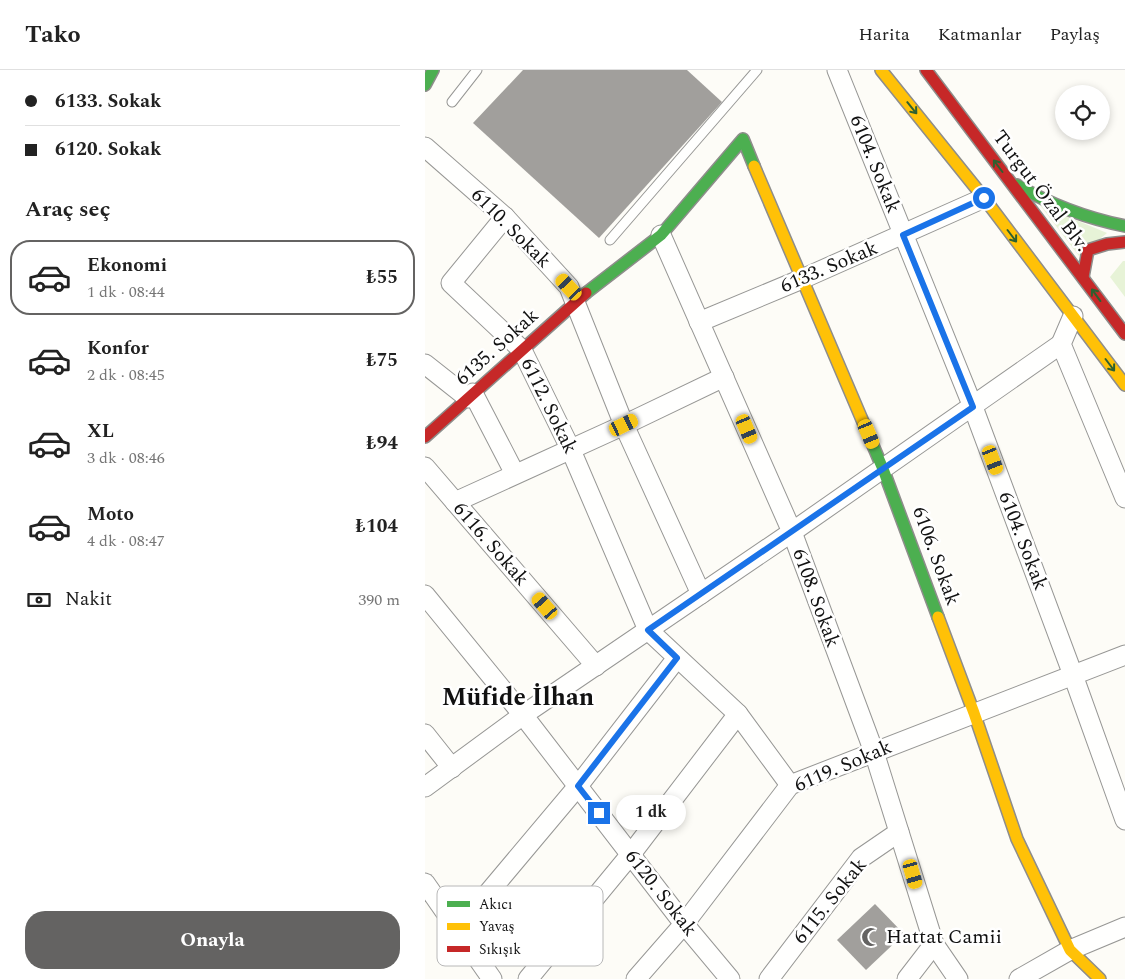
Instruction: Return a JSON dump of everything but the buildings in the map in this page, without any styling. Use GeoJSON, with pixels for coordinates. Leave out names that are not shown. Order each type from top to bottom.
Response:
{"type":"FeatureCollection","features":[{"type":"Feature","properties":{"kind":"street"},"geometry":{"type":"LineString","coordinates":[[425,85],[433,70]]}},
{"type":"Feature","properties":{"kind":"street","name":"6104. Sokak"},"geometry":{"type":"LineString","coordinates":[[837,70],[973,407],[1125,820]]}},
{"type":"Feature","properties":{"kind":"street"},"geometry":{"type":"LineString","coordinates":[[881,70],[984,198],[1125,385]]}},
{"type":"Feature","properties":{"kind":"street","name":"Turgut Özal Blv."},"geometry":{"type":"LineString","coordinates":[[926,70],[1125,334]]}},
{"type":"Feature","properties":{"kind":"street","name":"6135. Sokak"},"geometry":{"type":"LineString","coordinates":[[425,437],[575,302],[661,235],[743,139]]}},
{"type":"Feature","properties":{"kind":"street","name":"6106. Sokak"},"geometry":{"type":"LineString","coordinates":[[743,139],[883,469],[974,713],[1017,839],[1070,950],[1100,979]]}},
{"type":"Feature","properties":{"kind":"street","name":"6110. Sokak"},"geometry":{"type":"LineString","coordinates":[[425,147],[505,217],[569,287],[624,425],[701,594]]}},
{"type":"Feature","properties":{"kind":"street"},"geometry":{"type":"LineString","coordinates":[[1009,180],[1038,197],[1096,221],[1125,226]]}},
{"type":"Feature","properties":{"kind":"street","name":"6133. Sokak"},"geometry":{"type":"LineString","coordinates":[[699,322],[803,279],[984,198]]}},
{"type":"Feature","properties":{"kind":"street","name":"6112. Sokak"},"geometry":{"type":"LineString","coordinates":[[505,217],[451,283],[522,350],[570,448],[648,630]]}},
{"type":"Feature","properties":{"kind":"street","name":"6108. Sokak"},"geometry":{"type":"LineString","coordinates":[[661,235],[792,532],[874,752],[933,944],[958,979]]}},
{"type":"Feature","properties":{"kind":"street"},"geometry":{"type":"LineString","coordinates":[[1083,277],[1089,250],[1107,244],[1125,242]]}},
{"type":"Feature","properties":{"kind":"street"},"geometry":{"type":"LineString","coordinates":[[425,787],[523,715],[792,532],[1061,344],[1073,316]]}},
{"type":"Feature","properties":{"kind":"street"},"geometry":{"type":"LineString","coordinates":[[1061,344],[1125,498]]}},
{"type":"Feature","properties":{"kind":"street"},"geometry":{"type":"LineString","coordinates":[[425,364],[471,396],[515,474]]}},
{"type":"Feature","properties":{"kind":"street"},"geometry":{"type":"LineString","coordinates":[[455,502],[724,377]]}},
{"type":"Feature","properties":{"kind":"street","name":"6116. Sokak"},"geometry":{"type":"LineString","coordinates":[[425,468],[596,666]]}},
{"type":"Feature","properties":{"kind":"street","name":"6120. Sokak"},"geometry":{"type":"LineString","coordinates":[[425,595],[523,715],[684,924],[730,979]]}},
{"type":"Feature","properties":{"kind":"street"},"geometry":{"type":"LineString","coordinates":[[648,630],[738,714],[789,785]]}},
{"type":"Feature","properties":{"kind":"street","name":"6119. Sokak"},"geometry":{"type":"LineString","coordinates":[[637,979],[684,924],[789,785],[1125,655]]}},
{"type":"Feature","properties":{"kind":"street"},"geometry":{"type":"LineString","coordinates":[[494,886],[578,786],[677,658]]}},
{"type":"Feature","properties":{"kind":"street"},"geometry":{"type":"LineString","coordinates":[[603,888],[738,714]]}},
{"type":"Feature","properties":{"kind":"street"},"geometry":{"type":"LineString","coordinates":[[425,734],[452,768]]}},
{"type":"Feature","properties":{"kind":"street","name":"6115. Sokak"},"geometry":{"type":"LineString","coordinates":[[769,979],[861,858],[899,832]]}},
{"type":"Feature","properties":{"kind":"street"},"geometry":{"type":"LineString","coordinates":[[428,894],[437,905]]}},
{"type":"Feature","properties":{"kind":"street"},"geometry":{"type":"LineString","coordinates":[[1019,979],[1070,950],[1125,927]]}},
{"type":"Feature","properties":{"kind":"street"},"geometry":{"type":"LineString","coordinates":[[907,979],[933,944]]}},
{"type":"Feature","properties":{"kind":"street"},"geometry":{"type":"LineString","coordinates":[[483,966],[492,979]]}},
{"type":"Feature","properties":{"kind":"street"},"geometry":{"type":"LineString","coordinates":[[528,979],[539,966]]}},
{"type":"Feature","properties":{"kind":"lane"},"geometry":{"type":"LineString","coordinates":[[452,102],[477,70]]}},
{"type":"Feature","properties":{"kind":"lane"},"geometry":{"type":"LineString","coordinates":[[610,240],[757,70]]}},
{"type":"Feature","properties":{"kind":"green space"},"geometry":{"type":"Polygon","coordinates":[[[1040,205],[1107,233],[1079,256],[1040,205]]]}},
{"type":"Feature","properties":{"kind":"green space"},"geometry":{"type":"Polygon","coordinates":[[[1125,261],[1125,297],[1110,277],[1125,261]]]}},
{"type":"Feature","properties":{"kind":"traffic: fast"},"geometry":{"type":"LineString","coordinates":[[425,85],[433,70]]}},
{"type":"Feature","properties":{"kind":"traffic: fast"},"geometry":{"type":"LineString","coordinates":[[586,293],[661,235],[743,139],[754,166]]}},
{"type":"Feature","properties":{"kind":"traffic: fast"},"geometry":{"type":"LineString","coordinates":[[1017,185],[1069,210],[1125,226]]}},
{"type":"Feature","properties":{"kind":"traffic: fast"},"geometry":{"type":"LineString","coordinates":[[866,429],[883,469],[938,617]]}},
{"type":"Feature","properties":{"kind":"traffic: slow"},"geometry":{"type":"LineString","coordinates":[[881,70],[984,198],[1125,385]]}},
{"type":"Feature","properties":{"kind":"traffic: slow"},"geometry":{"type":"LineString","coordinates":[[754,166],[866,429]]}},
{"type":"Feature","properties":{"kind":"traffic: slow"},"geometry":{"type":"LineString","coordinates":[[938,617],[974,713],[1017,839],[1070,950],[1100,979]]}},
{"type":"Feature","properties":{"kind":"traffic: jam"},"geometry":{"type":"LineString","coordinates":[[926,70],[1125,334]]}},
{"type":"Feature","properties":{"kind":"traffic: jam"},"geometry":{"type":"LineString","coordinates":[[1083,277],[1088,250],[1107,244],[1125,242]]}},
{"type":"Feature","properties":{"kind":"traffic: jam"},"geometry":{"type":"LineString","coordinates":[[425,437],[586,293]]}},
{"type":"Feature","properties":{"kind":"place","name":"Hattat Camii"},"geometry":{"type":"Point","coordinates":[871,937]}},
{"type":"Feature","properties":{"kind":"district","name":"Müfide İlhan"},"geometry":{"type":"Point","coordinates":[518,698]}},
{"type":"Feature","properties":{"kind":"route"},"geometry":{"type":"LineString","coordinates":[[599,813],[578,786],[677,658],[648,630],[973,407],[903,235],[984,198]]}}]}
